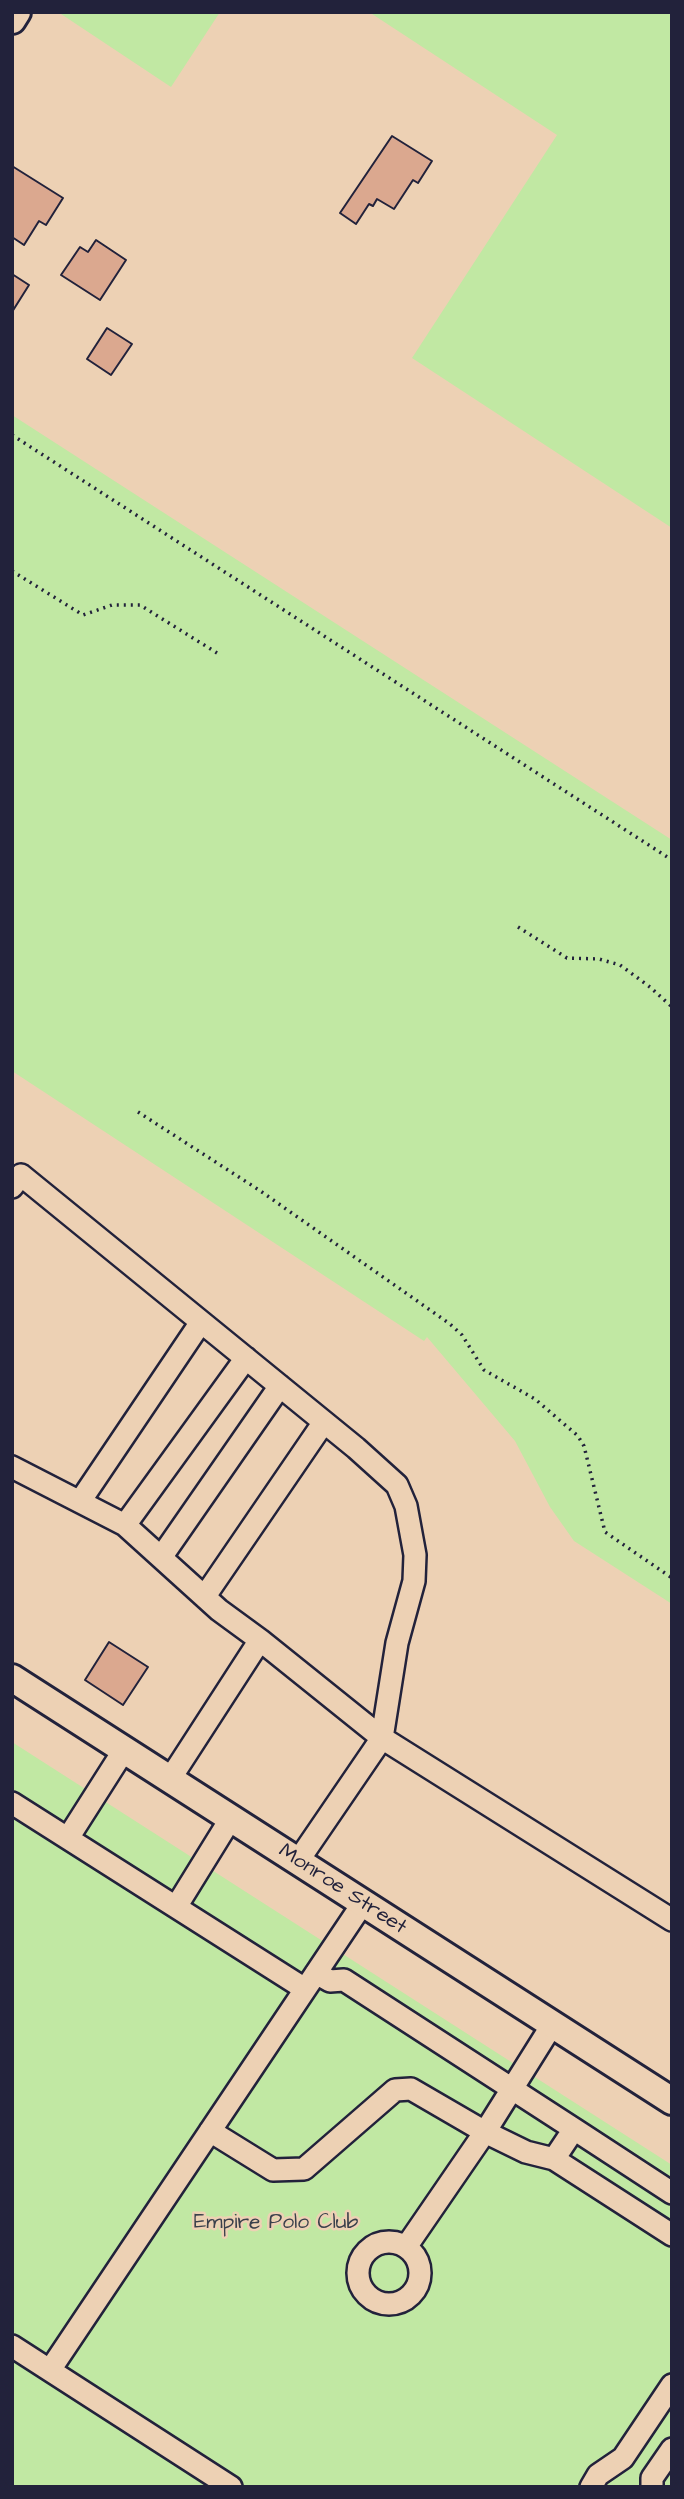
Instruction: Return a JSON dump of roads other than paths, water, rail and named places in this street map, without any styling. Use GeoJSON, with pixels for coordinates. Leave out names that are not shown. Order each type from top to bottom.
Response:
{"type":"FeatureCollection","features":[{"type":"Feature","properties":{"kind":"main road"},"geometry":{"type":"LineString","coordinates":[[12,20],[18,12]]}},
{"type":"Feature","properties":{"kind":"main road","name":"Monroe Street"},"geometry":{"type":"LineString","coordinates":[[12,1678],[552,2025],[670,2095]]}},
{"type":"Feature","properties":{"kind":"lane"},"geometry":{"type":"LineString","coordinates":[[12,1187],[21,1175],[324,1422],[397,1485],[412,1530],[414,1581],[397,1643],[382,1738],[298,1861]]}},
{"type":"Feature","properties":{"kind":"lane"},"geometry":{"type":"LineString","coordinates":[[81,1500],[201,1322]]}},
{"type":"Feature","properties":{"kind":"lane"},"geometry":{"type":"LineString","coordinates":[[125,1525],[246,1358]]}},
{"type":"Feature","properties":{"kind":"lane"},"geometry":{"type":"LineString","coordinates":[[162,1556],[280,1386]]}},
{"type":"Feature","properties":{"kind":"lane"},"geometry":{"type":"LineString","coordinates":[[205,1596],[324,1422]]}},
{"type":"Feature","properties":{"kind":"lane"},"geometry":{"type":"LineString","coordinates":[[12,1468],[81,1500],[125,1525],[205,1596],[382,1738],[672,1920]]}},
{"type":"Feature","properties":{"kind":"lane"},"geometry":{"type":"LineString","coordinates":[[170,1779],[260,1640]]}},
{"type":"Feature","properties":{"kind":"lane"},"geometry":{"type":"LineString","coordinates":[[68,1838],[124,1750]]}},
{"type":"Feature","properties":{"kind":"lane"},"geometry":{"type":"LineString","coordinates":[[12,1803],[176,1907],[310,1981],[344,1980],[672,2193]]}},
{"type":"Feature","properties":{"kind":"lane"},"geometry":{"type":"LineString","coordinates":[[176,1907],[231,1818]]}},
{"type":"Feature","properties":{"kind":"lane"},"geometry":{"type":"LineString","coordinates":[[50,2370],[363,1903]]}},
{"type":"Feature","properties":{"kind":"lane"},"geometry":{"type":"LineString","coordinates":[[406,2246],[485,2132],[552,2025]]}},
{"type":"Feature","properties":{"kind":"lane"},"geometry":{"type":"LineString","coordinates":[[210,2131],[273,2170],[304,2169],[396,2090],[411,2089],[485,2132],[526,2151],[554,2159],[672,2235]]}},
{"type":"Feature","properties":{"kind":"lane"},"geometry":{"type":"LineString","coordinates":[[554,2159],[574,2129]]}},
{"type":"Feature","properties":{"kind":"lane"},"geometry":{"type":"LineString","coordinates":[[12,2346],[232,2487]]}},
{"type":"Feature","properties":{"kind":"lane"},"geometry":{"type":"LineString","coordinates":[[591,2487],[598,2475],[623,2458],[672,2385]]}},
{"type":"Feature","properties":{"kind":"lane"},"geometry":{"type":"LineString","coordinates":[[623,2458],[652,2483],[672,2448]]}},
{"type":"Feature","properties":{"kind":"park label","name":"Empire Polo Club"},"geometry":{"type":"Point","coordinates":[276,2224]}}]}
